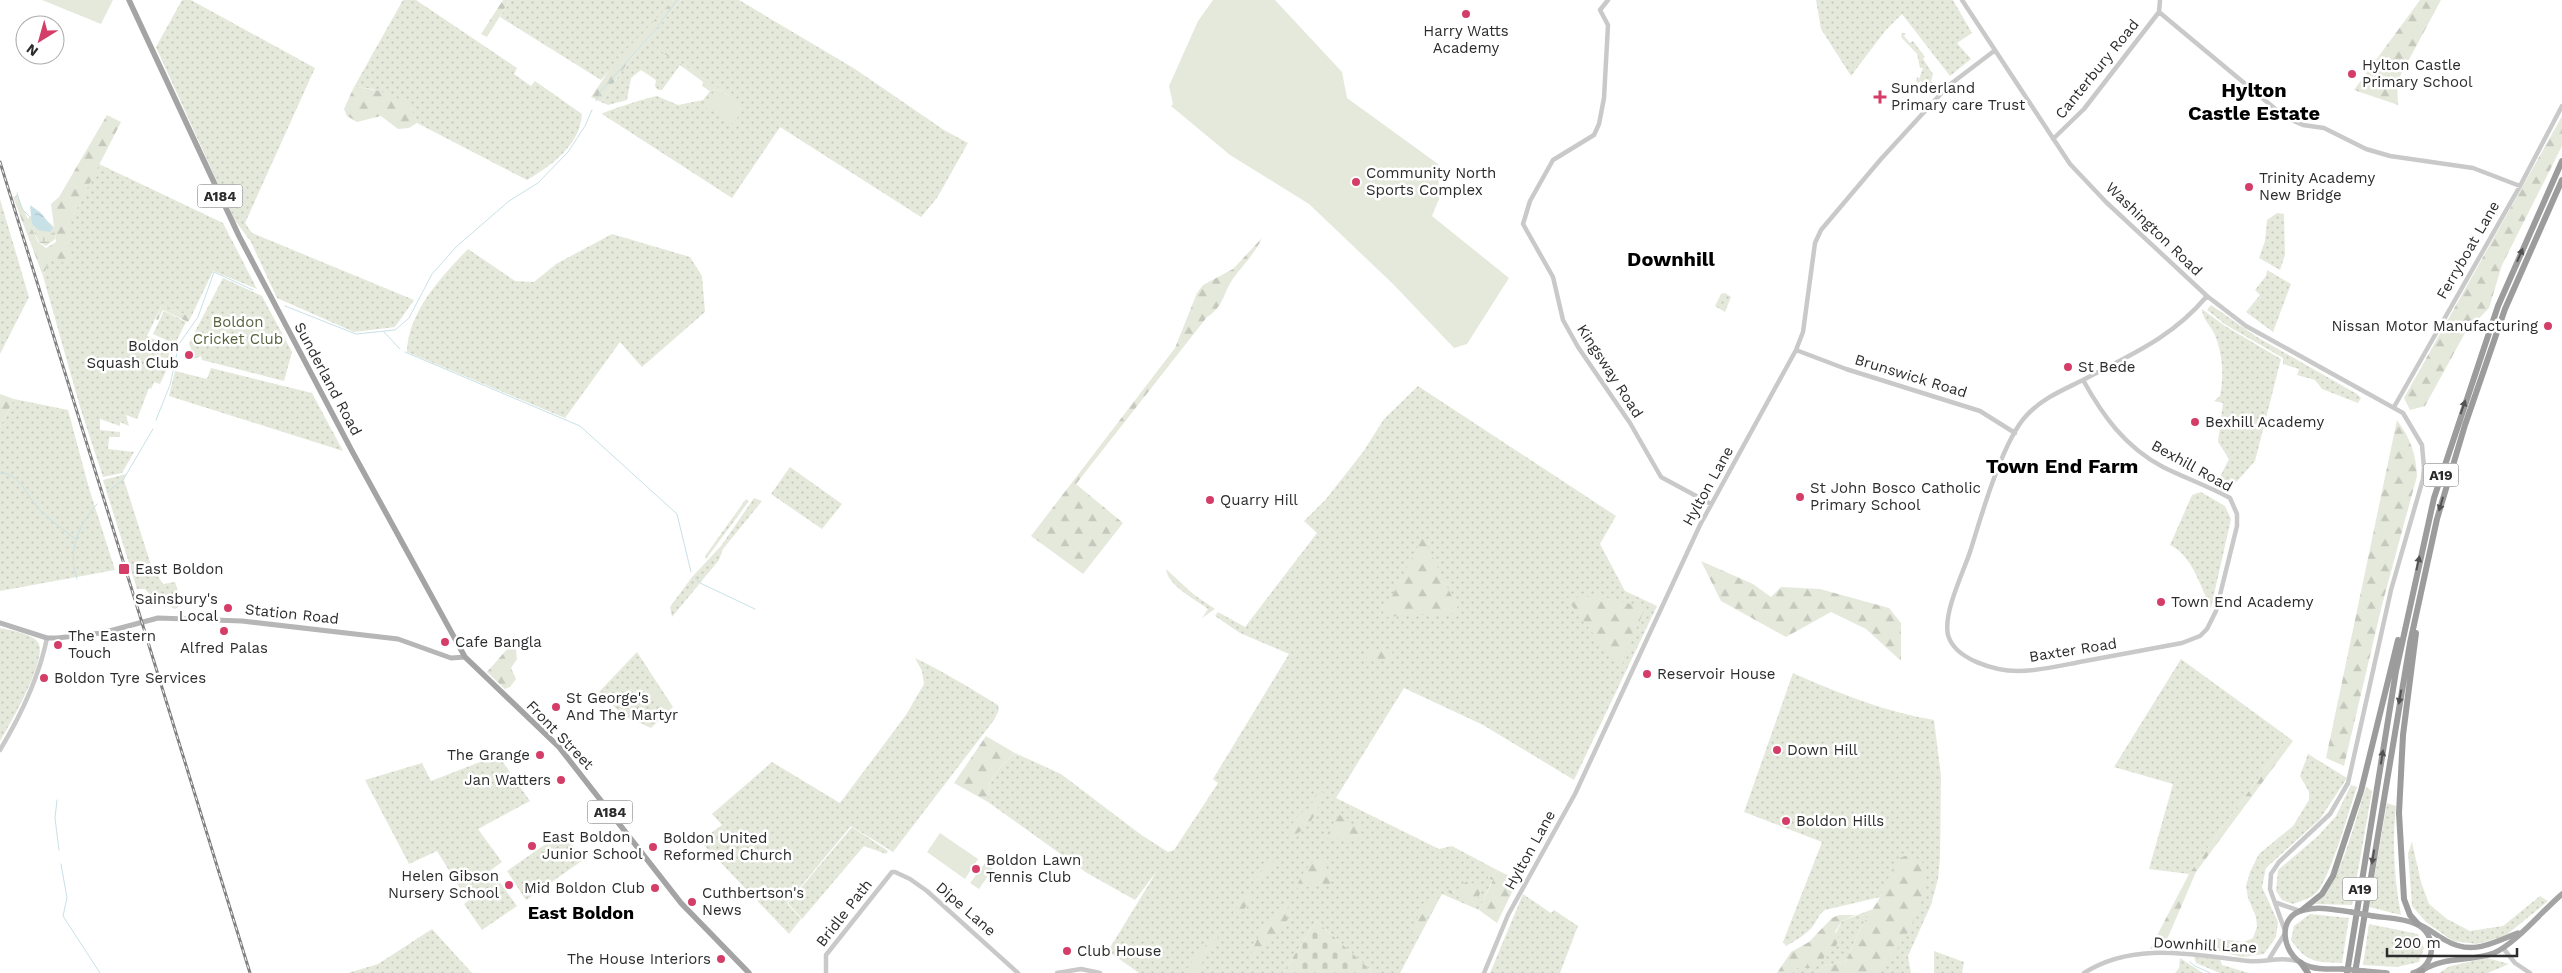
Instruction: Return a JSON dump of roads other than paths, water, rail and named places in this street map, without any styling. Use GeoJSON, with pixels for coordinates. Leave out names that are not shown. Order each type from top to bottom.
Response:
{"type":"FeatureCollection","features":[{"type":"Feature","properties":{"kind":"highway","name":"A19"},"geometry":{"type":"LineString","coordinates":[[2344,971],[2394,681],[2412,591],[2434,498],[2498,306],[2562,161]]}},
{"type":"Feature","properties":{"kind":"highway","name":"A19"},"geometry":{"type":"LineString","coordinates":[[2355,973],[2397,713],[2426,563],[2445,488],[2505,309],[2562,180]]}},
{"type":"Feature","properties":{"kind":"highway"},"geometry":{"type":"LineString","coordinates":[[2418,924],[2410,915],[2404,899],[2399,813],[2403,735],[2426,563]]}},
{"type":"Feature","properties":{"kind":"highway"},"geometry":{"type":"LineString","coordinates":[[2301,910],[2322,894],[2336,867],[2361,791],[2412,591]]}},
{"type":"Feature","properties":{"kind":"highway"},"geometry":{"type":"LineString","coordinates":[[2301,962],[2308,973]]}},
{"type":"Feature","properties":{"kind":"main road","name":"Sunderland Road"},"geometry":{"type":"LineString","coordinates":[[128,0],[239,236],[356,459],[465,657]]}},
{"type":"Feature","properties":{"kind":"main road","name":"Station Road"},"geometry":{"type":"LineString","coordinates":[[47,638],[102,633],[158,618],[242,621],[398,639],[451,658],[465,657]]}},
{"type":"Feature","properties":{"kind":"main road"},"geometry":{"type":"LineString","coordinates":[[0,623],[47,638]]}},
{"type":"Feature","properties":{"kind":"main road","name":"Front Street"},"geometry":{"type":"LineString","coordinates":[[465,657],[559,747],[681,903],[748,973]]}},
{"type":"Feature","properties":{"kind":"main road"},"geometry":{"type":"LineString","coordinates":[[2413,973],[2438,962],[2470,959],[2503,948],[2562,894]]}},
{"type":"Feature","properties":{"kind":"main road"},"geometry":{"type":"LineString","coordinates":[[2387,973],[2311,967],[2301,962],[2288,950],[2285,932],[2290,920],[2301,910],[2322,908],[2351,912],[2418,924],[2453,944],[2471,948],[2494,944],[2520,932]]}},
{"type":"Feature","properties":{"kind":"main road"},"geometry":{"type":"LineString","coordinates":[[2418,924],[2428,937],[2432,947],[2430,958],[2421,971]]}},
{"type":"Feature","properties":{"kind":"street","name":"Kingsway Road"},"geometry":{"type":"LineString","coordinates":[[1608,0],[1600,10],[1608,25],[1602,116],[1594,135],[1553,160],[1528,204],[1523,224],[1553,277],[1564,320],[1578,348],[1630,423],[1661,477],[1711,504]]}},
{"type":"Feature","properties":{"kind":"street","name":"Washington Road"},"geometry":{"type":"LineString","coordinates":[[1962,0],[2070,164],[2106,202],[2207,296],[2246,326],[2279,346],[2402,412],[2422,446],[2423,479],[2387,607],[2351,772],[2336,806],[2324,821],[2274,868],[2270,885],[2277,903]]}},
{"type":"Feature","properties":{"kind":"street"},"geometry":{"type":"LineString","coordinates":[[2160,0],[2159,12],[2285,117],[2303,125],[2324,128],[2366,149],[2390,156],[2473,168],[2520,186]]}},
{"type":"Feature","properties":{"kind":"street","name":"Canterbury Road"},"geometry":{"type":"LineString","coordinates":[[2053,139],[2084,110],[2159,12]]}},
{"type":"Feature","properties":{"kind":"street","name":"Hylton Lane"},"geometry":{"type":"LineString","coordinates":[[1484,973],[1508,915],[1575,794],[1711,504],[1796,350],[1803,332],[1815,243],[1821,230],[1934,100],[1961,74],[1994,51]]}},
{"type":"Feature","properties":{"kind":"street","name":"Ferryboat Lane"},"geometry":{"type":"LineString","coordinates":[[2394,407],[2520,186],[2562,106]]}},
{"type":"Feature","properties":{"kind":"street","name":"Baxter Road"},"geometry":{"type":"LineString","coordinates":[[2191,640],[2044,669],[1999,668],[1960,653],[1948,635],[1948,616],[1993,484],[2015,432],[2026,416],[2036,406],[2169,334],[2197,309],[2207,296]]}},
{"type":"Feature","properties":{"kind":"street","name":"Brunswick Road"},"geometry":{"type":"LineString","coordinates":[[1796,350],[1846,369],[1980,410],[2015,432]]}},
{"type":"Feature","properties":{"kind":"street","name":"Bexhill Road"},"geometry":{"type":"LineString","coordinates":[[2083,380],[2106,418],[2126,441],[2162,466],[2226,497],[2235,506],[2237,526],[2216,611],[2207,629],[2191,640]]}},
{"type":"Feature","properties":{"kind":"street"},"geometry":{"type":"LineString","coordinates":[[0,750],[32,689],[43,658],[47,638]]}},
{"type":"Feature","properties":{"kind":"street","name":"Bridle Path"},"geometry":{"type":"LineString","coordinates":[[826,973],[826,955],[892,872]]}},
{"type":"Feature","properties":{"kind":"street","name":"Dipe Lane"},"geometry":{"type":"LineString","coordinates":[[892,872],[910,879],[927,891],[1018,973]]}},
{"type":"Feature","properties":{"kind":"street"},"geometry":{"type":"LineString","coordinates":[[2277,903],[2301,910]]}},
{"type":"Feature","properties":{"kind":"street"},"geometry":{"type":"LineString","coordinates":[[2277,903],[2285,932]]}},
{"type":"Feature","properties":{"kind":"street","name":"Downhill Lane"},"geometry":{"type":"LineString","coordinates":[[2269,959],[2278,947],[2285,932]]}},
{"type":"Feature","properties":{"kind":"street"},"geometry":{"type":"LineString","coordinates":[[2503,948],[2515,964],[2530,973]]}},
{"type":"Feature","properties":{"kind":"street","name":"Downhill Lane"},"geometry":{"type":"LineString","coordinates":[[2084,973],[2106,961],[2127,955],[2178,953],[2250,961],[2284,958],[2301,962]]}},
{"type":"Feature","properties":{"kind":"street"},"geometry":{"type":"LineString","coordinates":[[1057,973],[1081,968],[1100,973]]}},
{"type":"Feature","properties":{"kind":"water"},"geometry":{"type":"Polygon","coordinates":[[[30,205],[41,213],[53,228],[50,232],[38,230],[32,224],[30,205]]]}},
{"type":"Feature","properties":{"kind":"waterway"},"geometry":{"type":"LineString","coordinates":[[596,101],[601,91],[656,29],[677,0]]}},
{"type":"Feature","properties":{"kind":"waterway"},"geometry":{"type":"LineString","coordinates":[[285,306],[356,334],[395,330],[409,318],[432,274],[456,247],[509,201],[538,183],[568,152],[585,126],[592,110]]}},
{"type":"Feature","properties":{"kind":"waterway"},"geometry":{"type":"LineString","coordinates":[[17,193],[22,209],[32,219]]}},
{"type":"Feature","properties":{"kind":"waterway"},"geometry":{"type":"LineString","coordinates":[[156,420],[170,385],[179,344],[198,317],[214,272],[253,290]]}},
{"type":"Feature","properties":{"kind":"waterway"},"geometry":{"type":"LineString","coordinates":[[384,332],[400,349]]}},
{"type":"Feature","properties":{"kind":"waterway"},"geometry":{"type":"LineString","coordinates":[[405,352],[580,426],[677,514],[691,572]]}},
{"type":"Feature","properties":{"kind":"waterway"},"geometry":{"type":"LineString","coordinates":[[107,492],[123,480],[153,429]]}},
{"type":"Feature","properties":{"kind":"waterway"},"geometry":{"type":"LineString","coordinates":[[0,473],[7,474],[18,481],[42,512],[75,539]]}},
{"type":"Feature","properties":{"kind":"waterway"},"geometry":{"type":"LineString","coordinates":[[77,579],[73,559],[76,539],[84,521],[97,504]]}},
{"type":"Feature","properties":{"kind":"waterway"},"geometry":{"type":"LineString","coordinates":[[695,577],[700,583],[755,609]]}},
{"type":"Feature","properties":{"kind":"waterway"},"geometry":{"type":"LineString","coordinates":[[57,800],[55,818],[59,850]]}},
{"type":"Feature","properties":{"kind":"waterway"},"geometry":{"type":"LineString","coordinates":[[61,864],[67,898],[63,916],[100,973]]}},
{"type":"Feature","properties":{"kind":"waterway"},"geometry":{"type":"LineString","coordinates":[[2190,962],[2210,973]]}},
{"type":"Feature","properties":{"kind":"railway"},"geometry":{"type":"LineString","coordinates":[[0,162],[250,973]]}},
{"type":"Feature","properties":{"kind":"place","name":"Harry Watts Academy"},"geometry":{"type":"Point","coordinates":[1466,14]}},
{"type":"Feature","properties":{"kind":"place","name":"Hylton Castle Primary School"},"geometry":{"type":"Point","coordinates":[2352,74]}},
{"type":"Feature","properties":{"kind":"place","name":"Sunderland Primary care Trust"},"geometry":{"type":"Point","coordinates":[1880,97]}},
{"type":"Feature","properties":{"kind":"place","name":"Community North Sports Complex"},"geometry":{"type":"Point","coordinates":[1356,182]}},
{"type":"Feature","properties":{"kind":"place","name":"Trinity Academy New Bridge"},"geometry":{"type":"Point","coordinates":[2249,187]}},
{"type":"Feature","properties":{"kind":"place","name":"Nissan Motor Manufacturing"},"geometry":{"type":"Point","coordinates":[2548,326]}},
{"type":"Feature","properties":{"kind":"place","name":"Boldon Squash Club"},"geometry":{"type":"Point","coordinates":[189,355]}},
{"type":"Feature","properties":{"kind":"place","name":"St Bede"},"geometry":{"type":"Point","coordinates":[2068,367]}},
{"type":"Feature","properties":{"kind":"place","name":"Bexhill Academy"},"geometry":{"type":"Point","coordinates":[2195,422]}},
{"type":"Feature","properties":{"kind":"place","name":"St John Bosco Catholic Primary School"},"geometry":{"type":"Point","coordinates":[1800,497]}},
{"type":"Feature","properties":{"kind":"place","name":"Quarry Hill"},"geometry":{"type":"Point","coordinates":[1210,500]}},
{"type":"Feature","properties":{"kind":"place","name":"East Boldon"},"geometry":{"type":"Point","coordinates":[124,569]}},
{"type":"Feature","properties":{"kind":"place","name":"Town End Academy"},"geometry":{"type":"Point","coordinates":[2161,602]}},
{"type":"Feature","properties":{"kind":"place","name":"Sainsbury's Local"},"geometry":{"type":"Point","coordinates":[228,608]}},
{"type":"Feature","properties":{"kind":"place","name":"Alfred Palas"},"geometry":{"type":"Point","coordinates":[224,631]}},
{"type":"Feature","properties":{"kind":"place","name":"Cafe Bangla"},"geometry":{"type":"Point","coordinates":[445,642]}},
{"type":"Feature","properties":{"kind":"place","name":"The Eastern Touch"},"geometry":{"type":"Point","coordinates":[58,645]}},
{"type":"Feature","properties":{"kind":"place","name":"Reservoir House"},"geometry":{"type":"Point","coordinates":[1647,674]}},
{"type":"Feature","properties":{"kind":"place","name":"Boldon Tyre Services"},"geometry":{"type":"Point","coordinates":[44,678]}},
{"type":"Feature","properties":{"kind":"place","name":"St George's And The Martyr"},"geometry":{"type":"Point","coordinates":[556,707]}},
{"type":"Feature","properties":{"kind":"place","name":"Down Hill"},"geometry":{"type":"Point","coordinates":[1777,750]}},
{"type":"Feature","properties":{"kind":"place","name":"The Grange"},"geometry":{"type":"Point","coordinates":[540,755]}},
{"type":"Feature","properties":{"kind":"place","name":"Jan Watters"},"geometry":{"type":"Point","coordinates":[561,780]}},
{"type":"Feature","properties":{"kind":"place","name":"Boldon Hills"},"geometry":{"type":"Point","coordinates":[1786,821]}},
{"type":"Feature","properties":{"kind":"place","name":"East Boldon Junior School"},"geometry":{"type":"Point","coordinates":[532,846]}},
{"type":"Feature","properties":{"kind":"place","name":"Boldon United Reformed Church"},"geometry":{"type":"Point","coordinates":[653,847]}},
{"type":"Feature","properties":{"kind":"place","name":"Boldon Lawn Tennis Club"},"geometry":{"type":"Point","coordinates":[976,869]}},
{"type":"Feature","properties":{"kind":"place","name":"Helen Gibson Nursery School"},"geometry":{"type":"Point","coordinates":[509,885]}},
{"type":"Feature","properties":{"kind":"place","name":"Mid Boldon Club"},"geometry":{"type":"Point","coordinates":[655,888]}},
{"type":"Feature","properties":{"kind":"place","name":"Cuthbertson's News"},"geometry":{"type":"Point","coordinates":[692,902]}},
{"type":"Feature","properties":{"kind":"place","name":"Club House"},"geometry":{"type":"Point","coordinates":[1067,951]}},
{"type":"Feature","properties":{"kind":"place","name":"The House Interiors"},"geometry":{"type":"Point","coordinates":[721,959]}},
{"type":"Feature","properties":{"kind":"district","name":"Hylton Castle Estate"},"geometry":{"type":"Point","coordinates":[2254,102]}},
{"type":"Feature","properties":{"kind":"district","name":"Downhill"},"geometry":{"type":"Point","coordinates":[1671,259]}},
{"type":"Feature","properties":{"kind":"district","name":"Town End Farm"},"geometry":{"type":"Point","coordinates":[2062,466]}},
{"type":"Feature","properties":{"kind":"district","name":"East Boldon"},"geometry":{"type":"Point","coordinates":[581,912]}},
{"type":"Feature","properties":{"kind":"park label","name":"Boldon Cricket Club"},"geometry":{"type":"Point","coordinates":[238,330]}}]}
